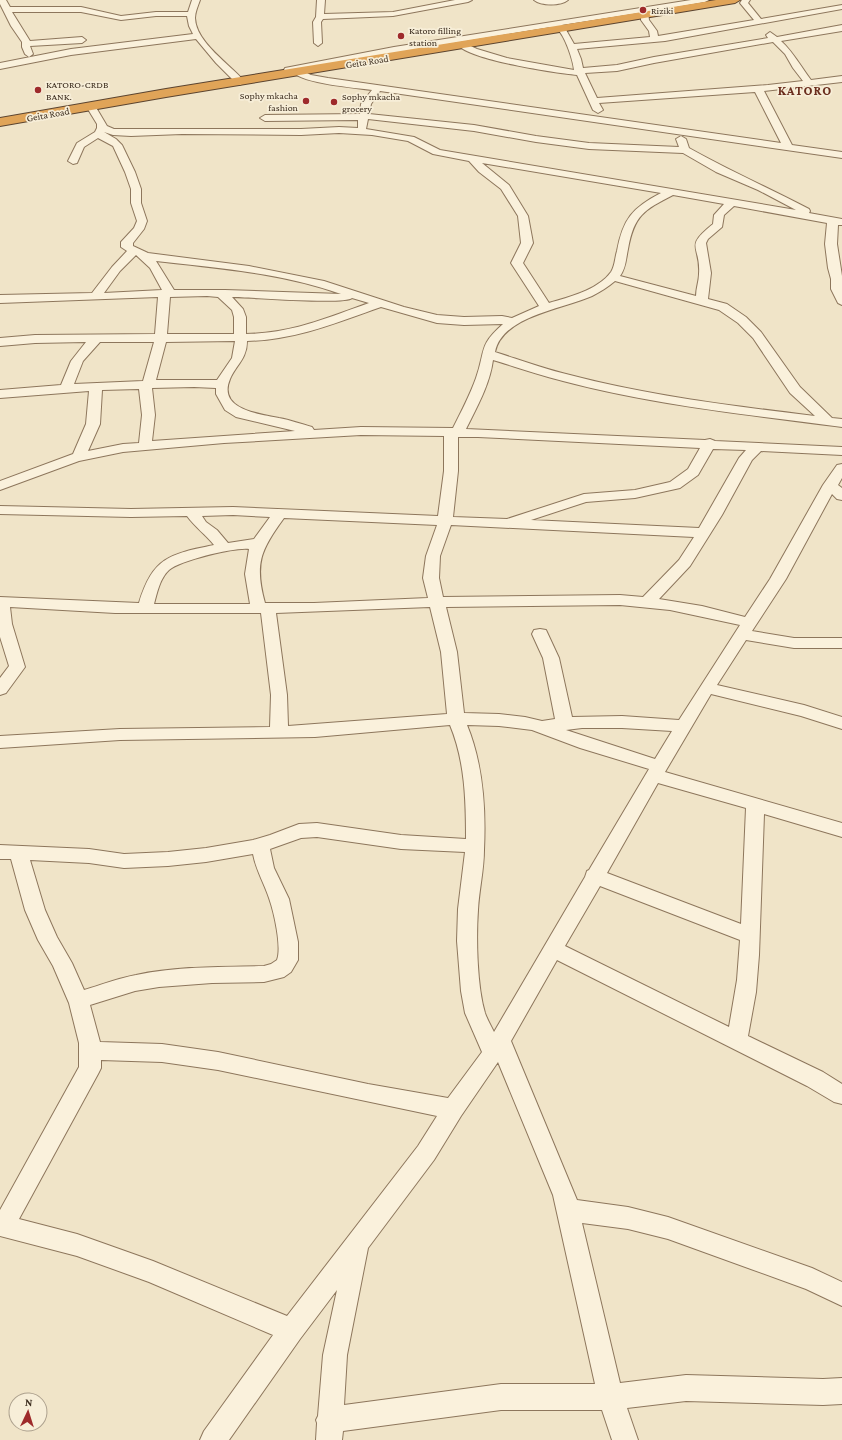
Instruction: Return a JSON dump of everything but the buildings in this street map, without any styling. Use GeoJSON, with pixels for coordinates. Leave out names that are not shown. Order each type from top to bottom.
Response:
{"type":"FeatureCollection","features":[{"type":"Feature","properties":{"kind":"highway","name":"Geita Road"},"geometry":{"type":"LineString","coordinates":[[0,122],[238,81],[464,47],[644,12],[735,0]]}},
{"type":"Feature","properties":{"kind":"street"},"geometry":{"type":"LineString","coordinates":[[2,0],[5,9],[26,42],[28,53],[32,59]]}},
{"type":"Feature","properties":{"kind":"street"},"geometry":{"type":"LineString","coordinates":[[196,0],[192,14],[192,30],[238,81],[394,50],[559,29],[571,47],[577,60],[579,72],[601,120]]}},
{"type":"Feature","properties":{"kind":"street"},"geometry":{"type":"LineString","coordinates":[[318,42],[317,22],[320,17],[321,0]]}},
{"type":"Feature","properties":{"kind":"street"},"geometry":{"type":"LineString","coordinates":[[320,17],[393,14],[468,0]]}},
{"type":"Feature","properties":{"kind":"street"},"geometry":{"type":"LineString","coordinates":[[538,0],[544,2],[564,0]]}},
{"type":"Feature","properties":{"kind":"street"},"geometry":{"type":"LineString","coordinates":[[630,4],[644,12],[685,1],[704,0]]}},
{"type":"Feature","properties":{"kind":"street"},"geometry":{"type":"LineString","coordinates":[[746,0],[744,3],[775,40],[789,53],[797,68],[809,83]]}},
{"type":"Feature","properties":{"kind":"street"},"geometry":{"type":"LineString","coordinates":[[308,77],[464,47],[517,63],[549,70],[579,72],[616,68],[651,48],[758,21],[842,7]]}},
{"type":"Feature","properties":{"kind":"street"},"geometry":{"type":"LineString","coordinates":[[5,9],[81,10],[102,12],[116,18],[156,14],[192,14]]}},
{"type":"Feature","properties":{"kind":"street"},"geometry":{"type":"LineString","coordinates":[[644,12],[645,20],[653,30],[651,48]]}},
{"type":"Feature","properties":{"kind":"street"},"geometry":{"type":"LineString","coordinates":[[571,47],[651,48],[775,40],[842,28]]}},
{"type":"Feature","properties":{"kind":"street"},"geometry":{"type":"LineString","coordinates":[[0,66],[32,59],[135,43],[192,30]]}},
{"type":"Feature","properties":{"kind":"street"},"geometry":{"type":"LineString","coordinates":[[120,35],[135,43]]}},
{"type":"Feature","properties":{"kind":"street"},"geometry":{"type":"LineString","coordinates":[[26,44],[91,39]]}},
{"type":"Feature","properties":{"kind":"street"},"geometry":{"type":"LineString","coordinates":[[297,72],[308,77],[328,81],[842,155]]}},
{"type":"Feature","properties":{"kind":"street"},"geometry":{"type":"LineString","coordinates":[[593,101],[758,88],[842,79]]}},
{"type":"Feature","properties":{"kind":"street"},"geometry":{"type":"LineString","coordinates":[[361,131],[366,104],[378,88]]}},
{"type":"Feature","properties":{"kind":"street"},"geometry":{"type":"LineString","coordinates":[[758,88],[770,109],[775,125],[788,147]]}},
{"type":"Feature","properties":{"kind":"street"},"geometry":{"type":"LineString","coordinates":[[73,161],[80,145],[100,131],[102,124],[91,106]]}},
{"type":"Feature","properties":{"kind":"street"},"geometry":{"type":"LineString","coordinates":[[265,118],[364,116],[474,128],[536,139],[589,146],[685,150],[720,170],[762,188],[819,218]]}},
{"type":"Feature","properties":{"kind":"street"},"geometry":{"type":"LineString","coordinates":[[100,131],[131,133],[190,131],[361,131],[387,134],[411,139],[437,152],[473,159],[837,221],[831,244],[837,279],[837,289],[842,301]]}},
{"type":"Feature","properties":{"kind":"street"},"geometry":{"type":"LineString","coordinates":[[100,131],[117,146],[134,180],[136,202],[142,221],[139,229],[126,245],[127,247],[145,256],[152,263],[163,279],[167,294],[156,359],[147,385],[149,419],[145,445]]}},
{"type":"Feature","properties":{"kind":"street"},"geometry":{"type":"LineString","coordinates":[[681,131],[681,139],[685,150]]}},
{"type":"Feature","properties":{"kind":"street"},"geometry":{"type":"LineString","coordinates":[[473,159],[483,170],[505,187],[523,216],[527,243],[517,263],[545,307]]}},
{"type":"Feature","properties":{"kind":"street"},"geometry":{"type":"LineString","coordinates":[[625,1440],[611,1397],[564,1195],[496,1047],[475,1013],[471,991],[467,941],[467,922],[475,846],[475,806],[472,774],[463,736],[456,719],[449,652],[431,578],[433,556],[445,522],[455,432],[470,409],[485,370],[488,354],[494,338],[505,326],[513,322],[545,307],[583,295],[608,282],[617,273],[621,265],[627,230],[634,215],[670,192]]}},
{"type":"Feature","properties":{"kind":"street"},"geometry":{"type":"LineString","coordinates":[[702,301],[705,273],[700,243],[703,237],[718,224],[717,218],[719,212],[731,203]]}},
{"type":"Feature","properties":{"kind":"street"},"geometry":{"type":"LineString","coordinates":[[96,296],[116,269],[135,250]]}},
{"type":"Feature","properties":{"kind":"street"},"geometry":{"type":"LineString","coordinates":[[145,256],[274,273],[324,284],[437,319],[464,321],[502,320],[513,322]]}},
{"type":"Feature","properties":{"kind":"street"},"geometry":{"type":"LineString","coordinates":[[613,277],[723,307],[742,320],[758,335],[795,390],[828,421]]}},
{"type":"Feature","properties":{"kind":"street"},"geometry":{"type":"LineString","coordinates":[[0,298],[167,294],[362,297]]}},
{"type":"Feature","properties":{"kind":"street"},"geometry":{"type":"LineString","coordinates":[[222,294],[237,309],[240,317],[239,330],[241,344],[238,358],[224,378],[222,384],[222,394],[230,407],[235,411],[293,426],[314,434]]}},
{"type":"Feature","properties":{"kind":"street"},"geometry":{"type":"LineString","coordinates":[[0,342],[35,339],[280,336],[382,303]]}},
{"type":"Feature","properties":{"kind":"street"},"geometry":{"type":"LineString","coordinates":[[67,388],[74,366],[80,355],[96,338]]}},
{"type":"Feature","properties":{"kind":"street"},"geometry":{"type":"LineString","coordinates":[[488,354],[540,372],[625,391],[724,408],[842,423]]}},
{"type":"Feature","properties":{"kind":"street"},"geometry":{"type":"LineString","coordinates":[[0,394],[67,388],[222,384]]}},
{"type":"Feature","properties":{"kind":"street"},"geometry":{"type":"LineString","coordinates":[[79,457],[93,424],[96,387]]}},
{"type":"Feature","properties":{"kind":"street"},"geometry":{"type":"LineString","coordinates":[[0,486],[79,457],[105,451],[145,445],[368,431],[455,432],[842,450]]}},
{"type":"Feature","properties":{"kind":"street"},"geometry":{"type":"LineString","coordinates":[[504,524],[584,498],[635,494],[675,484],[693,472],[710,443]]}},
{"type":"Feature","properties":{"kind":"street"},"geometry":{"type":"LineString","coordinates":[[648,601],[685,563],[704,533],[746,458],[759,446]]}},
{"type":"Feature","properties":{"kind":"street"},"geometry":{"type":"LineString","coordinates":[[213,1440],[291,1330],[426,1153],[496,1047],[656,770],[836,491],[842,468]]}},
{"type":"Feature","properties":{"kind":"street"},"geometry":{"type":"LineString","coordinates":[[0,510],[131,513],[280,513],[445,522],[704,533]]}},
{"type":"Feature","properties":{"kind":"street"},"geometry":{"type":"LineString","coordinates":[[190,512],[200,525],[212,533],[224,548]]}},
{"type":"Feature","properties":{"kind":"street"},"geometry":{"type":"LineString","coordinates":[[279,732],[279,695],[263,608],[252,585],[252,570],[259,542],[280,513]]}},
{"type":"Feature","properties":{"kind":"street"},"geometry":{"type":"LineString","coordinates":[[145,608],[152,585],[165,567],[172,562],[224,548],[259,542]]}},
{"type":"Feature","properties":{"kind":"street"},"geometry":{"type":"LineString","coordinates":[[0,689],[17,667],[4,624],[1,602],[38,605],[145,608],[314,608],[438,602],[648,601],[677,605],[714,613],[747,628],[794,643],[842,643]]}},
{"type":"Feature","properties":{"kind":"street"},"geometry":{"type":"LineString","coordinates":[[540,634],[551,658],[565,724]]}},
{"type":"Feature","properties":{"kind":"street"},"geometry":{"type":"LineString","coordinates":[[708,688],[842,723]]}},
{"type":"Feature","properties":{"kind":"street"},"geometry":{"type":"LineString","coordinates":[[0,742],[136,734],[279,732],[355,729],[456,719],[525,723],[540,727],[755,805],[842,830]]}},
{"type":"Feature","properties":{"kind":"street"},"geometry":{"type":"LineString","coordinates":[[540,727],[565,724],[622,722],[684,726]]}},
{"type":"Feature","properties":{"kind":"street"},"geometry":{"type":"LineString","coordinates":[[737,1040],[746,988],[750,936],[755,805]]}},
{"type":"Feature","properties":{"kind":"street"},"geometry":{"type":"LineString","coordinates":[[291,1330],[138,1266],[78,1245],[1,1226],[55,1134],[90,1068],[90,1051],[87,1027],[78,1000],[62,963],[48,940],[9,852],[88,856],[124,861],[206,855],[260,845],[299,831],[317,830],[393,841],[475,846]]}},
{"type":"Feature","properties":{"kind":"street"},"geometry":{"type":"LineString","coordinates":[[78,1000],[135,983],[153,980],[212,975],[264,974],[277,971],[284,966],[288,960],[288,942],[285,924],[279,899],[265,868],[260,845]]}},
{"type":"Feature","properties":{"kind":"street"},"geometry":{"type":"LineString","coordinates":[[594,876],[750,936]]}},
{"type":"Feature","properties":{"kind":"street"},"geometry":{"type":"LineString","coordinates":[[553,948],[815,1079],[842,1095]]}},
{"type":"Feature","properties":{"kind":"street"},"geometry":{"type":"LineString","coordinates":[[90,1051],[162,1053],[218,1061],[453,1110]]}},
{"type":"Feature","properties":{"kind":"street"},"geometry":{"type":"LineString","coordinates":[[568,1210],[628,1218],[668,1228],[812,1280],[842,1294]]}},
{"type":"Feature","properties":{"kind":"street"},"geometry":{"type":"LineString","coordinates":[[358,1242],[335,1355],[329,1430],[440,1404],[501,1397],[611,1397],[686,1388],[824,1392],[842,1391]]}},
{"type":"Feature","properties":{"kind":"place","name":"Riziki"},"geometry":{"type":"Point","coordinates":[643,10]}},
{"type":"Feature","properties":{"kind":"place","name":"Katoro filling station"},"geometry":{"type":"Point","coordinates":[401,36]}},
{"type":"Feature","properties":{"kind":"place","name":"KATORO-CRDB BANK."},"geometry":{"type":"Point","coordinates":[38,90]}},
{"type":"Feature","properties":{"kind":"place","name":"Sophy mkacha fashion"},"geometry":{"type":"Point","coordinates":[306,101]}},
{"type":"Feature","properties":{"kind":"place","name":"Sophy mkacha grocery"},"geometry":{"type":"Point","coordinates":[334,102]}},
{"type":"Feature","properties":{"kind":"district","name":"KATORO"},"geometry":{"type":"Point","coordinates":[805,90]}}]}
